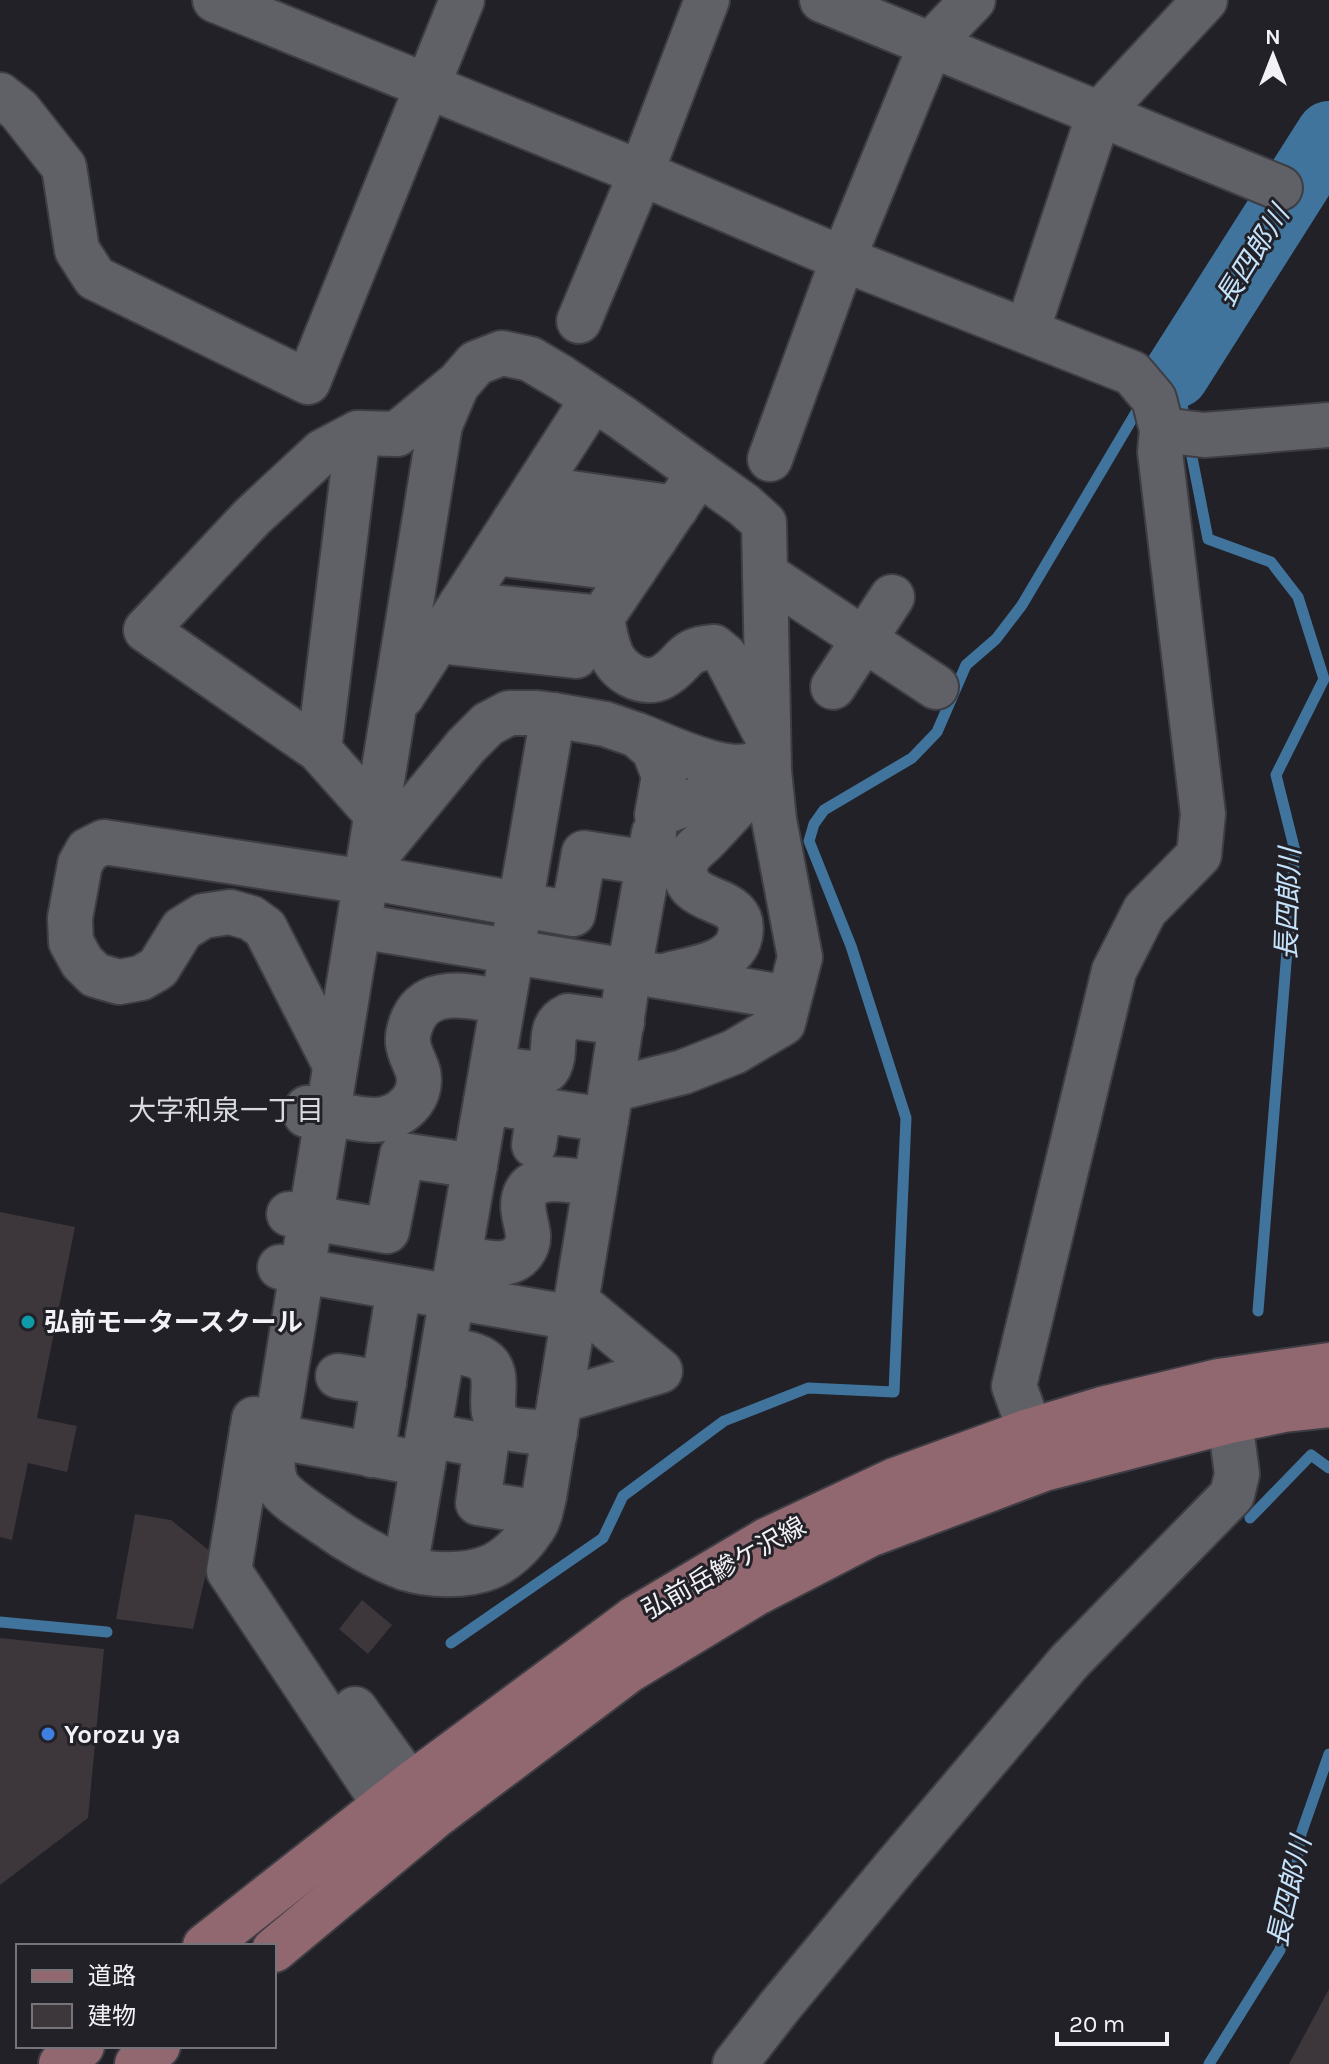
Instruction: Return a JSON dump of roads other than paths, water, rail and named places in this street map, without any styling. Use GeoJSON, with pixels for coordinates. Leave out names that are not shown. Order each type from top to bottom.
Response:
{"type":"FeatureCollection","features":[{"type":"Feature","properties":{"kind":"main road","name":"弘前岳鰺ケ沢線"},"geometry":{"type":"LineString","coordinates":[[208,1944],[409,1812],[634,1619],[767,1540],[895,1480],[1037,1450],[1102,1409],[1224,1401],[1329,1365]]}},
{"type":"Feature","properties":{"kind":"main road"},"geometry":{"type":"LineString","coordinates":[[1224,1401],[1284,1410],[1329,1405]]}},
{"type":"Feature","properties":{"kind":"main road"},"geometry":{"type":"LineString","coordinates":[[276,1948],[409,1812]]}},
{"type":"Feature","properties":{"kind":"main road"},"geometry":{"type":"LineString","coordinates":[[61,2064],[80,2048]]}},
{"type":"Feature","properties":{"kind":"main road"},"geometry":{"type":"LineString","coordinates":[[137,2064],[156,2048]]}},
{"type":"Feature","properties":{"kind":"street"},"geometry":{"type":"LineString","coordinates":[[215,0],[641,173],[843,259],[1027,331],[1166,414],[1329,425]]}},
{"type":"Feature","properties":{"kind":"street"},"geometry":{"type":"LineString","coordinates":[[0,95],[19,110],[64,167],[77,250],[95,278],[308,382],[462,0]]}},
{"type":"Feature","properties":{"kind":"street"},"geometry":{"type":"LineString","coordinates":[[579,321],[641,173],[707,0]]}},
{"type":"Feature","properties":{"kind":"street"},"geometry":{"type":"LineString","coordinates":[[822,0],[1280,188]]}},
{"type":"Feature","properties":{"kind":"street"},"geometry":{"type":"LineString","coordinates":[[770,459],[843,259],[931,44],[973,0]]}},
{"type":"Feature","properties":{"kind":"street"},"geometry":{"type":"LineString","coordinates":[[1027,331],[1099,114],[1205,0]]}},
{"type":"Feature","properties":{"kind":"street"},"geometry":{"type":"LineString","coordinates":[[377,815],[319,750],[146,630],[252,517],[322,452],[358,433],[397,434],[457,385],[476,363],[502,353],[530,359],[593,399],[744,505],[764,523],[769,755],[774,820],[800,957],[783,1023],[734,1052],[608,1105],[537,1128],[489,1085]]}},
{"type":"Feature","properties":{"kind":"street"},"geometry":{"type":"LineString","coordinates":[[409,1812],[229,1571],[223,1525],[264,1434],[300,1216],[328,1112],[440,425],[457,385]]}},
{"type":"Feature","properties":{"kind":"street"},"geometry":{"type":"LineString","coordinates":[[393,710],[593,399]]}},
{"type":"Feature","properties":{"kind":"street"},"geometry":{"type":"LineString","coordinates":[[1037,1450],[1014,1386],[1114,971],[1145,910],[1199,855],[1203,814],[1160,452],[1166,414]]}},
{"type":"Feature","properties":{"kind":"street"},"geometry":{"type":"LineString","coordinates":[[319,750],[358,433]]}},
{"type":"Feature","properties":{"kind":"street"},"geometry":{"type":"LineString","coordinates":[[438,641],[576,656],[699,473]]}},
{"type":"Feature","properties":{"kind":"street"},"geometry":{"type":"LineString","coordinates":[[515,520],[655,539]]}},
{"type":"Feature","properties":{"kind":"street"},"geometry":{"type":"LineString","coordinates":[[515,520],[655,539]]}},
{"type":"Feature","properties":{"kind":"street"},"geometry":{"type":"LineString","coordinates":[[765,574],[936,687]]}},
{"type":"Feature","properties":{"kind":"street"},"geometry":{"type":"LineString","coordinates":[[461,604],[541,597],[602,618]]}},
{"type":"Feature","properties":{"kind":"street"},"geometry":{"type":"LineString","coordinates":[[833,687],[892,597]]}},
{"type":"Feature","properties":{"kind":"street"},"geometry":{"type":"LineString","coordinates":[[602,618],[612,658],[625,672],[641,680],[660,679],[698,648],[714,647],[725,656],[769,755]]}},
{"type":"Feature","properties":{"kind":"street"},"geometry":{"type":"LineString","coordinates":[[367,874],[466,746],[488,724],[509,713],[537,713],[605,724],[716,765],[737,768],[758,764],[769,755]]}},
{"type":"Feature","properties":{"kind":"street"},"geometry":{"type":"LineString","coordinates":[[405,1568],[553,715]]}},
{"type":"Feature","properties":{"kind":"street"},"geometry":{"type":"LineString","coordinates":[[264,1434],[278,1486],[293,1501],[348,1540],[405,1568],[434,1574],[462,1573],[490,1567],[513,1551],[533,1530],[540,1513],[558,1417],[622,1023],[646,974],[649,863],[664,776],[654,750],[637,735]]}},
{"type":"Feature","properties":{"kind":"street"},"geometry":{"type":"LineString","coordinates":[[657,815],[769,755]]}},
{"type":"Feature","properties":{"kind":"street"},"geometry":{"type":"LineString","coordinates":[[646,974],[718,960],[734,949],[739,940],[740,919],[727,905],[696,892],[686,877],[685,868],[691,852],[704,841],[769,755]]}},
{"type":"Feature","properties":{"kind":"street"},"geometry":{"type":"LineString","coordinates":[[335,1065],[265,928],[251,918],[230,912],[203,916],[182,929],[158,968],[141,978],[119,982],[95,975],[82,962],[71,942],[73,894],[80,864],[88,850],[104,842],[367,874],[573,914],[584,853],[649,863]]}},
{"type":"Feature","properties":{"kind":"street"},"geometry":{"type":"LineString","coordinates":[[359,926],[789,998]]}},
{"type":"Feature","properties":{"kind":"street"},"geometry":{"type":"LineString","coordinates":[[328,1112],[376,1120],[402,1112],[416,1097],[420,1083],[407,1041],[416,1012],[429,1002],[449,995],[503,1002]]}},
{"type":"Feature","properties":{"kind":"street"},"geometry":{"type":"LineString","coordinates":[[489,1085],[547,1070],[553,1062],[552,1046],[557,1023],[568,1016],[622,1023]]}},
{"type":"Feature","properties":{"kind":"street"},"geometry":{"type":"LineString","coordinates":[[300,1216],[387,1231],[402,1155],[475,1166]]}},
{"type":"Feature","properties":{"kind":"street"},"geometry":{"type":"LineString","coordinates":[[291,1269],[399,1288],[455,1277],[494,1263],[509,1262],[519,1256],[526,1247],[528,1235],[523,1200],[527,1190],[538,1182],[562,1179],[595,1185]]}},
{"type":"Feature","properties":{"kind":"street"},"geometry":{"type":"LineString","coordinates":[[443,1350],[478,1356],[486,1361],[494,1381],[493,1410],[497,1420],[505,1427],[558,1417],[660,1371],[575,1309],[455,1277]]}},
{"type":"Feature","properties":{"kind":"street"},"geometry":{"type":"LineString","coordinates":[[372,1455],[399,1288]]}},
{"type":"Feature","properties":{"kind":"street"},"geometry":{"type":"LineString","coordinates":[[338,1376],[384,1383]]}},
{"type":"Feature","properties":{"kind":"street"},"geometry":{"type":"LineString","coordinates":[[735,2064],[896,1866],[1069,1662],[1232,1495],[1237,1474],[1224,1401]]}},
{"type":"Feature","properties":{"kind":"street"},"geometry":{"type":"LineString","coordinates":[[264,1434],[372,1455],[486,1446],[478,1503],[540,1513]]}},
{"type":"Feature","properties":{"kind":"waterway","name":"長四郎川"},"geometry":{"type":"LineString","coordinates":[[1176,375],[1329,134]]}},
{"type":"Feature","properties":{"kind":"waterway","name":"長四郎川"},"geometry":{"type":"LineString","coordinates":[[1154,382],[1162,368],[1176,375],[1186,425]]}},
{"type":"Feature","properties":{"kind":"waterway"},"geometry":{"type":"LineString","coordinates":[[451,1643],[603,1538],[623,1496],[724,1421],[808,1388],[894,1392],[906,1118],[851,946],[809,841],[814,824],[824,810],[912,758],[937,732],[966,665],[996,639],[1022,605],[1141,404]]}},
{"type":"Feature","properties":{"kind":"waterway","name":"長四郎川"},"geometry":{"type":"LineString","coordinates":[[1189,442],[1208,539],[1271,562],[1298,597],[1324,679],[1276,775],[1295,851],[1258,1311]]}},
{"type":"Feature","properties":{"kind":"waterway","name":"長四郎川"},"geometry":{"type":"LineString","coordinates":[[1250,1518],[1311,1455],[1329,1468]]}},
{"type":"Feature","properties":{"kind":"waterway"},"geometry":{"type":"LineString","coordinates":[[0,1622],[107,1632]]}},
{"type":"Feature","properties":{"kind":"waterway","name":"長四郎川"},"geometry":{"type":"LineString","coordinates":[[1209,2064],[1280,1950],[1301,1834],[1329,1754]]}},
{"type":"Feature","properties":{"kind":"place","name":"弘前モータースクール"},"geometry":{"type":"Point","coordinates":[28,1322]}},
{"type":"Feature","properties":{"kind":"place","name":"Yorozu ya"},"geometry":{"type":"Point","coordinates":[48,1734]}},
{"type":"Feature","properties":{"kind":"district","name":"大字和泉一丁目"},"geometry":{"type":"Point","coordinates":[226,1110]}}]}
